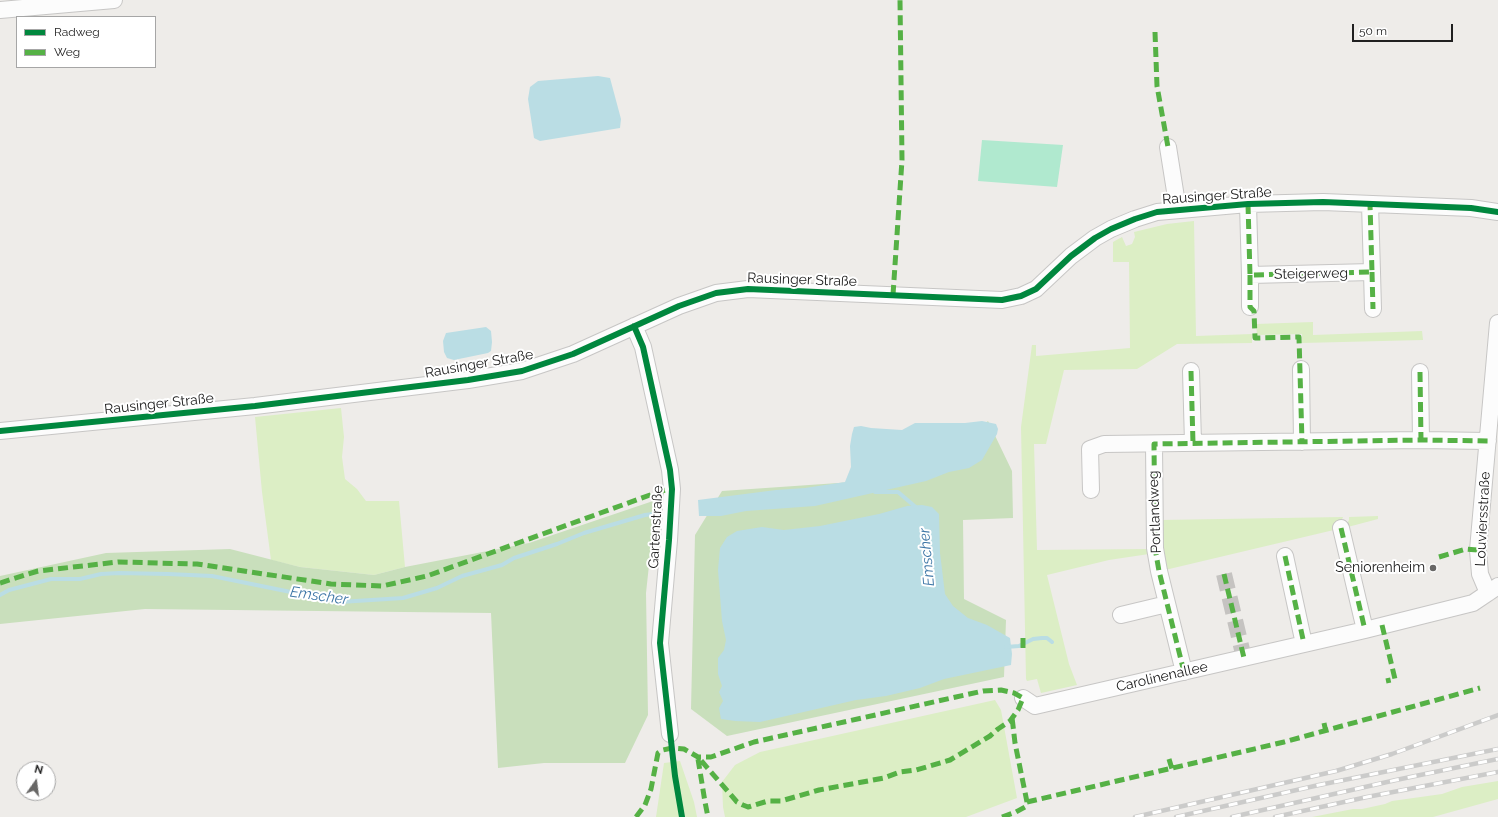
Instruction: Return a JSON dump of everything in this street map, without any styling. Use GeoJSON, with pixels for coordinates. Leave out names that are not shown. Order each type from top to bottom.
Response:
{"type":"FeatureCollection","features":[{"type":"Feature","properties":{"kind":"street"},"geometry":{"type":"LineString","coordinates":[[0,10],[114,0]]}},
{"type":"Feature","properties":{"kind":"street"},"geometry":{"type":"LineString","coordinates":[[1168,147],[1178,210]]}},
{"type":"Feature","properties":{"kind":"street","name":"Rausinger Straße"},"geometry":{"type":"LineString","coordinates":[[0,431],[255,406],[522,372],[573,354],[678,306],[716,293],[748,289],[1002,300],[1021,296],[1036,289],[1072,256],[1095,238],[1111,229],[1157,212],[1248,204],[1323,202],[1471,208],[1498,212]]}},
{"type":"Feature","properties":{"kind":"street"},"geometry":{"type":"LineString","coordinates":[[1248,204],[1250,307]]}},
{"type":"Feature","properties":{"kind":"street"},"geometry":{"type":"LineString","coordinates":[[1370,204],[1373,309]]}},
{"type":"Feature","properties":{"kind":"street","name":"Steigerweg"},"geometry":{"type":"LineString","coordinates":[[1250,275],[1372,272]]}},
{"type":"Feature","properties":{"kind":"street","name":"Louviersstraße"},"geometry":{"type":"LineString","coordinates":[[1493,590],[1480,574],[1478,550],[1498,323]]}},
{"type":"Feature","properties":{"kind":"street","name":"Gartenstraße"},"geometry":{"type":"LineString","coordinates":[[634,326],[643,347],[670,470],[672,489],[660,643],[670,734]]}},
{"type":"Feature","properties":{"kind":"street"},"geometry":{"type":"LineString","coordinates":[[1300,369],[1302,442]]}},
{"type":"Feature","properties":{"kind":"street"},"geometry":{"type":"LineString","coordinates":[[1192,371],[1193,443]]}},
{"type":"Feature","properties":{"kind":"street"},"geometry":{"type":"LineString","coordinates":[[1420,372],[1421,440]]}},
{"type":"Feature","properties":{"kind":"street"},"geometry":{"type":"LineString","coordinates":[[1091,490],[1090,449],[1104,444],[1421,440],[1488,441]]}},
{"type":"Feature","properties":{"kind":"street","name":"Portlandweg"},"geometry":{"type":"LineString","coordinates":[[1154,444],[1154,548],[1184,672]]}},
{"type":"Feature","properties":{"kind":"street"},"geometry":{"type":"LineString","coordinates":[[1341,528],[1365,630]]}},
{"type":"Feature","properties":{"kind":"street"},"geometry":{"type":"LineString","coordinates":[[1285,556],[1304,644]]}},
{"type":"Feature","properties":{"kind":"street","name":"Carolinenallee"},"geometry":{"type":"LineString","coordinates":[[1023,698],[1035,706],[1184,672],[1474,603],[1493,590]]}},
{"type":"Feature","properties":{"kind":"street"},"geometry":{"type":"LineString","coordinates":[[1121,615],[1167,604]]}},
{"type":"Feature","properties":{"kind":"green space"},"geometry":{"type":"Polygon","coordinates":[[[982,140],[1063,145],[1057,187],[978,181],[982,140]]]}},
{"type":"Feature","properties":{"kind":"green space"},"geometry":{"type":"Polygon","coordinates":[[[1194,221],[1196,336],[1252,334],[1252,343],[1177,344],[1137,369],[1064,370],[1046,444],[1034,444],[1037,550],[1149,549],[1149,554],[1109,560],[1047,575],[1069,664],[1077,685],[1041,693],[1037,679],[1027,681],[1026,679],[1021,427],[1032,345],[1036,345],[1036,356],[1130,348],[1129,262],[1113,262],[1113,242],[1122,237],[1126,246],[1132,244],[1135,237],[1134,232],[1167,224],[1194,221]]]}},
{"type":"Feature","properties":{"kind":"green space"},"geometry":{"type":"Polygon","coordinates":[[[1313,322],[1313,335],[1422,331],[1423,340],[1302,343],[1302,334],[1257,335],[1256,324],[1313,322]]]}},
{"type":"Feature","properties":{"kind":"green space"},"geometry":{"type":"Polygon","coordinates":[[[341,408],[344,437],[342,457],[345,479],[357,489],[366,501],[399,501],[405,567],[374,575],[300,567],[271,560],[262,492],[255,417],[341,408]]]}},
{"type":"Feature","properties":{"kind":"green space"},"geometry":{"type":"Polygon","coordinates":[[[988,421],[1012,471],[1013,518],[963,520],[964,599],[1006,620],[1004,677],[727,736],[691,709],[695,535],[722,491],[925,477],[988,421]]]}},
{"type":"Feature","properties":{"kind":"green space"},"geometry":{"type":"Polygon","coordinates":[[[656,500],[646,593],[648,715],[625,763],[544,763],[498,768],[491,613],[145,609],[0,624],[0,576],[106,553],[230,549],[300,567],[374,575],[405,567],[529,543],[656,500]]]}},
{"type":"Feature","properties":{"kind":"green space"},"geometry":{"type":"Polygon","coordinates":[[[1378,516],[1378,519],[1344,528],[1349,520],[1349,517],[1378,516]]]}},
{"type":"Feature","properties":{"kind":"green space"},"geometry":{"type":"Polygon","coordinates":[[[1343,517],[1338,529],[1165,570],[1161,554],[1160,520],[1343,517]]]}},
{"type":"Feature","properties":{"kind":"green space"},"geometry":{"type":"Polygon","coordinates":[[[995,700],[1001,710],[1017,798],[966,817],[725,817],[722,782],[735,765],[760,752],[995,700]]]}},
{"type":"Feature","properties":{"kind":"green space"},"geometry":{"type":"Polygon","coordinates":[[[680,761],[694,802],[697,817],[656,817],[664,763],[680,761]]]}},
{"type":"Feature","properties":{"kind":"green space"},"geometry":{"type":"Polygon","coordinates":[[[1498,781],[1498,799],[1433,817],[1312,817],[1353,809],[1362,809],[1392,801],[1442,794],[1462,787],[1498,781]]]}},
{"type":"Feature","properties":{"kind":"water"},"geometry":{"type":"Polygon","coordinates":[[[598,76],[610,78],[621,119],[620,128],[540,141],[534,138],[528,99],[530,87],[538,81],[598,76]]]}},
{"type":"Feature","properties":{"kind":"water"},"geometry":{"type":"Polygon","coordinates":[[[486,327],[491,331],[491,351],[488,353],[454,360],[447,358],[444,352],[443,341],[446,333],[486,327]]]}},
{"type":"Feature","properties":{"kind":"water"},"geometry":{"type":"Polygon","coordinates":[[[982,421],[996,424],[998,429],[997,434],[982,460],[969,468],[949,472],[926,481],[815,506],[746,511],[721,516],[699,516],[698,500],[845,482],[851,467],[850,446],[854,427],[861,426],[902,430],[915,423],[965,423],[982,421]]]}},
{"type":"Feature","properties":{"kind":"water"},"geometry":{"type":"Polygon","coordinates":[[[922,505],[932,507],[939,514],[940,553],[945,594],[953,606],[968,618],[987,625],[1010,638],[1012,654],[1011,665],[944,679],[920,688],[886,696],[856,700],[760,722],[721,719],[719,708],[723,701],[719,692],[722,686],[718,674],[718,658],[724,650],[726,640],[722,621],[718,570],[720,548],[727,537],[737,531],[762,527],[784,530],[820,526],[879,514],[907,506],[922,505]]]}},
{"type":"Feature","properties":{"kind":"waterway","name":"Emscher"},"geometry":{"type":"LineString","coordinates":[[875,492],[898,492],[918,509]]}},
{"type":"Feature","properties":{"kind":"waterway","name":"Emscher"},"geometry":{"type":"LineString","coordinates":[[0,595],[9,590],[51,579],[80,579],[101,574],[119,573],[212,576],[340,602],[403,598],[437,588],[462,576],[502,565],[514,558],[557,544],[584,533],[653,514]]}},
{"type":"Feature","properties":{"kind":"waterway","name":"Emscher"},"geometry":{"type":"LineString","coordinates":[[1006,647],[1019,646],[1033,639],[1042,638],[1047,638],[1052,642]]}},
{"type":"Feature","properties":{"kind":"tunnel"},"geometry":{"type":"LineString","coordinates":[[1224,574],[1244,658]]}},
{"type":"Feature","properties":{"kind":"railway"},"geometry":{"type":"LineString","coordinates":[[1135,817],[1336,771],[1392,754],[1498,715]]}},
{"type":"Feature","properties":{"kind":"railway"},"geometry":{"type":"LineString","coordinates":[[1176,817],[1319,785],[1498,749]]}},
{"type":"Feature","properties":{"kind":"railway"},"geometry":{"type":"LineString","coordinates":[[1232,817],[1396,780],[1498,759]]}},
{"type":"Feature","properties":{"kind":"railway"},"geometry":{"type":"LineString","coordinates":[[1275,817],[1367,797],[1498,772]]}},
{"type":"Feature","properties":{"kind":"marked path"},"geometry":{"type":"LineString","coordinates":[[893,295],[902,160],[900,0]]}},
{"type":"Feature","properties":{"kind":"marked path"},"geometry":{"type":"LineString","coordinates":[[1155,32],[1157,86],[1168,147]]}},
{"type":"Feature","properties":{"kind":"marked path"},"geometry":{"type":"LineString","coordinates":[[1248,204],[1250,275],[1372,272],[1370,204]]}},
{"type":"Feature","properties":{"kind":"marked path"},"geometry":{"type":"LineString","coordinates":[[1372,272],[1373,309]]}},
{"type":"Feature","properties":{"kind":"marked path"},"geometry":{"type":"LineString","coordinates":[[1250,275],[1250,307],[1254,311],[1255,338],[1299,337],[1302,442]]}},
{"type":"Feature","properties":{"kind":"marked path"},"geometry":{"type":"LineString","coordinates":[[1191,371],[1193,443]]}},
{"type":"Feature","properties":{"kind":"marked path"},"geometry":{"type":"LineString","coordinates":[[1420,372],[1421,440]]}},
{"type":"Feature","properties":{"kind":"marked path"},"geometry":{"type":"LineString","coordinates":[[1184,672],[1159,571],[1155,548],[1154,444],[1421,440],[1488,441]]}},
{"type":"Feature","properties":{"kind":"marked path"},"geometry":{"type":"LineString","coordinates":[[0,583],[38,571],[118,562],[197,564],[331,584],[382,586],[427,576],[661,491],[672,489]]}},
{"type":"Feature","properties":{"kind":"marked path"},"geometry":{"type":"LineString","coordinates":[[1341,528],[1365,630]]}},
{"type":"Feature","properties":{"kind":"marked path"},"geometry":{"type":"LineString","coordinates":[[1439,557],[1466,549],[1478,550]]}},
{"type":"Feature","properties":{"kind":"marked path"},"geometry":{"type":"LineString","coordinates":[[1285,556],[1304,644]]}},
{"type":"Feature","properties":{"kind":"marked path"},"geometry":{"type":"LineString","coordinates":[[1224,574],[1244,658]]}},
{"type":"Feature","properties":{"kind":"marked path"},"geometry":{"type":"LineString","coordinates":[[1382,625],[1395,679],[1386,681]]}},
{"type":"Feature","properties":{"kind":"marked path"},"geometry":{"type":"LineString","coordinates":[[1023,638],[1023,649]]}},
{"type":"Feature","properties":{"kind":"marked path"},"geometry":{"type":"LineString","coordinates":[[1027,802],[1284,742],[1480,688]]}},
{"type":"Feature","properties":{"kind":"marked path"},"geometry":{"type":"LineString","coordinates":[[636,817],[645,805],[651,789],[658,753],[663,750],[672,748],[684,749],[698,757],[711,757],[754,742],[983,691],[1001,690],[1014,693],[1023,698],[1018,710],[1010,721],[990,736],[950,760],[916,770],[900,772],[884,778],[819,790],[781,801],[768,801],[748,807],[737,802],[698,757]]}},
{"type":"Feature","properties":{"kind":"marked path"},"geometry":{"type":"LineString","coordinates":[[1002,817],[1025,807],[1027,802],[1015,743],[1012,717]]}},
{"type":"Feature","properties":{"kind":"marked path"},"geometry":{"type":"LineString","coordinates":[[1324,723],[1326,732]]}},
{"type":"Feature","properties":{"kind":"marked path"},"geometry":{"type":"LineString","coordinates":[[698,759],[708,817]]}},
{"type":"Feature","properties":{"kind":"marked path"},"geometry":{"type":"LineString","coordinates":[[1169,759],[1172,769]]}},
{"type":"Feature","properties":{"kind":"cycle path"},"geometry":{"type":"LineString","coordinates":[[0,431],[255,406],[468,380],[522,371],[573,354],[679,306],[716,293],[748,289],[1002,300],[1021,296],[1036,289],[1071,256],[1095,238],[1111,229],[1157,212],[1248,204],[1323,202],[1471,208],[1498,212]]}},
{"type":"Feature","properties":{"kind":"cycle path"},"geometry":{"type":"LineString","coordinates":[[634,326],[643,347],[670,470],[672,489],[660,643],[675,776],[682,817]]}},
{"type":"Feature","properties":{"kind":"place","name":"Seniorenheim"},"geometry":{"type":"Point","coordinates":[1433,568]}}]}
